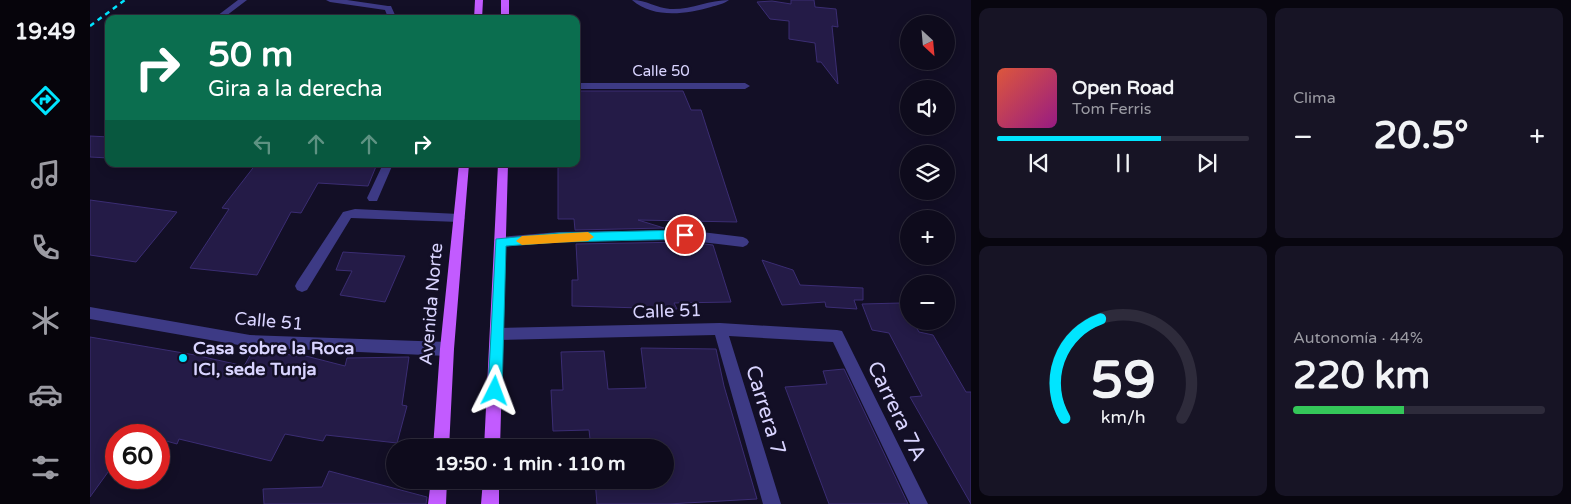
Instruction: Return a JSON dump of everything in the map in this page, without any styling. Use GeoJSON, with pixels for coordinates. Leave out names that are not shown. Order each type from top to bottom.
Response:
{"type":"FeatureCollection","features":[{"type":"Feature","properties":{"kind":"main road"},"geometry":{"type":"LineString","coordinates":[[478,15],[479,0]]}},
{"type":"Feature","properties":{"kind":"main road"},"geometry":{"type":"LineString","coordinates":[[505,15],[506,0]]}},
{"type":"Feature","properties":{"kind":"main road","name":"Avenida Norte"},"geometry":{"type":"LineString","coordinates":[[442,439],[447,349],[464,167]]}},
{"type":"Feature","properties":{"kind":"main road"},"geometry":{"type":"LineString","coordinates":[[492,439],[498,334],[503,167]]}},
{"type":"Feature","properties":{"kind":"main road"},"geometry":{"type":"LineString","coordinates":[[437,504],[438,489]]}},
{"type":"Feature","properties":{"kind":"main road"},"geometry":{"type":"LineString","coordinates":[[490,504],[491,489]]}},
{"type":"Feature","properties":{"kind":"street"},"geometry":{"type":"LineString","coordinates":[[222,15],[243,0]]}},
{"type":"Feature","properties":{"kind":"street"},"geometry":{"type":"LineString","coordinates":[[330,0],[388,8],[392,15]]}},
{"type":"Feature","properties":{"kind":"street"},"geometry":{"type":"LineString","coordinates":[[636,0],[648,7],[663,11],[680,12],[725,0]]}},
{"type":"Feature","properties":{"kind":"street","name":"Calle 50"},"geometry":{"type":"LineString","coordinates":[[580,86],[745,86]]}},
{"type":"Feature","properties":{"kind":"street"},"geometry":{"type":"LineString","coordinates":[[373,198],[387,167]]}},
{"type":"Feature","properties":{"kind":"street"},"geometry":{"type":"LineString","coordinates":[[302,286],[347,215],[355,213],[459,218]]}},
{"type":"Feature","properties":{"kind":"street"},"geometry":{"type":"LineString","coordinates":[[500,242],[559,237],[685,235],[743,242]]}},
{"type":"Feature","properties":{"kind":"street","name":"Calle 51"},"geometry":{"type":"LineString","coordinates":[[90,313],[250,341],[447,349]]}},
{"type":"Feature","properties":{"kind":"street","name":"Calle 51"},"geometry":{"type":"LineString","coordinates":[[498,334],[720,329],[837,336]]}},
{"type":"Feature","properties":{"kind":"street","name":"Carrera 7"},"geometry":{"type":"LineString","coordinates":[[720,329],[772,504]]}},
{"type":"Feature","properties":{"kind":"street","name":"Carrera 7A"},"geometry":{"type":"LineString","coordinates":[[837,336],[919,504]]}},
{"type":"Feature","properties":{"kind":"building"},"geometry":{"type":"Polygon","coordinates":[[[791,0],[814,0],[815,7],[836,9],[838,27],[832,26],[838,84],[821,62],[817,62],[815,43],[789,39],[789,21],[770,19],[757,2],[772,1],[791,4],[791,0]]]}},
{"type":"Feature","properties":{"kind":"building"},"geometry":{"type":"Polygon","coordinates":[[[580,91],[683,91],[691,110],[701,110],[737,222],[638,220],[664,228],[575,230],[574,219],[558,219],[558,167],[580,167],[580,91]]]}},
{"type":"Feature","properties":{"kind":"building"},"geometry":{"type":"Polygon","coordinates":[[[90,136],[105,137],[105,158],[90,157],[90,136]]]}},
{"type":"Feature","properties":{"kind":"building"},"geometry":{"type":"Polygon","coordinates":[[[254,167],[376,167],[368,186],[318,183],[301,213],[291,212],[257,275],[190,268],[229,209],[222,208],[254,167]]]}},
{"type":"Feature","properties":{"kind":"building"},"geometry":{"type":"Polygon","coordinates":[[[90,200],[177,212],[136,262],[90,255],[90,200]]]}},
{"type":"Feature","properties":{"kind":"building"},"geometry":{"type":"Polygon","coordinates":[[[685,242],[713,245],[731,302],[674,303],[677,309],[572,306],[572,280],[578,280],[576,244],[685,242]]]}},
{"type":"Feature","properties":{"kind":"building"},"geometry":{"type":"Polygon","coordinates":[[[343,252],[405,256],[385,302],[340,295],[352,271],[336,270],[343,252]]]}},
{"type":"Feature","properties":{"kind":"building"},"geometry":{"type":"Polygon","coordinates":[[[762,260],[793,270],[800,285],[863,288],[863,300],[854,300],[857,309],[826,307],[825,302],[782,305],[762,260]]]}},
{"type":"Feature","properties":{"kind":"building"},"geometry":{"type":"Polygon","coordinates":[[[900,303],[900,330],[918,330],[919,332],[933,335],[966,392],[971,392],[971,504],[910,397],[922,396],[889,333],[872,330],[862,304],[900,303]]]}},
{"type":"Feature","properties":{"kind":"building"},"geometry":{"type":"Polygon","coordinates":[[[90,337],[195,355],[244,366],[254,349],[297,356],[298,354],[345,366],[347,358],[409,357],[402,405],[407,406],[398,439],[386,439],[386,442],[326,435],[323,441],[285,434],[271,461],[179,439],[177,444],[170,442],[170,424],[105,424],[105,476],[90,497],[90,337]]]}},
{"type":"Feature","properties":{"kind":"building"},"geometry":{"type":"Polygon","coordinates":[[[641,348],[716,349],[724,386],[757,499],[668,504],[597,504],[596,489],[674,489],[674,439],[590,439],[589,430],[553,431],[551,390],[563,390],[561,352],[604,351],[608,389],[646,388],[641,348]]]}},
{"type":"Feature","properties":{"kind":"building"},"geometry":{"type":"Polygon","coordinates":[[[844,369],[908,504],[829,504],[785,387],[827,384],[823,371],[844,369]]]}},
{"type":"Feature","properties":{"kind":"building"},"geometry":{"type":"Polygon","coordinates":[[[329,471],[386,486],[386,489],[397,489],[427,497],[426,504],[264,504],[263,489],[322,487],[329,471]]]}},
{"type":"Feature","properties":{"kind":"railway"},"geometry":{"type":"LineString","coordinates":[[90,26],[125,0]]}},
{"type":"Feature","properties":{"kind":"slow traffic"},"geometry":{"type":"LineString","coordinates":[[522,241],[559,237],[588,237]]}},
{"type":"Feature","properties":{"kind":"place","name":"Casa sobre la Roca ICI, sede Tunja"},"geometry":{"type":"Point","coordinates":[183,358]}},
{"type":"Feature","properties":{"kind":"route"},"geometry":{"type":"LineString","coordinates":[[495,391],[500,242],[559,237],[685,235]]}}]}
